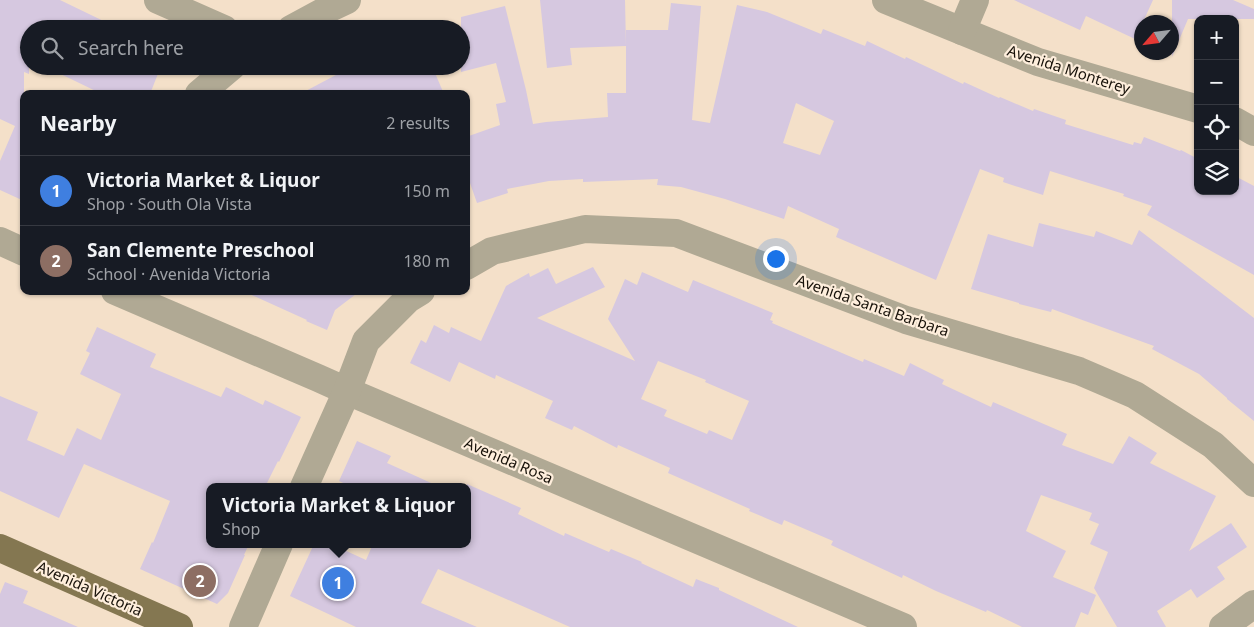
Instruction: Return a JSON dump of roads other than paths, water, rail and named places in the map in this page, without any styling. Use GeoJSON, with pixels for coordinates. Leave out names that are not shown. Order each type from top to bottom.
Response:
{"type":"FeatureCollection","features":[{"type":"Feature","properties":{"kind":"main road","name":"Avenida Victoria"},"geometry":{"type":"LineString","coordinates":[[0,548],[179,627]]}},
{"type":"Feature","properties":{"kind":"street"},"geometry":{"type":"LineString","coordinates":[[158,0],[204,20]]}},
{"type":"Feature","properties":{"kind":"street"},"geometry":{"type":"LineString","coordinates":[[308,20],[348,0]]}},
{"type":"Feature","properties":{"kind":"street","name":"Avenida Monterey"},"geometry":{"type":"LineString","coordinates":[[886,0],[914,5],[962,31],[1038,62],[1194,108]]}},
{"type":"Feature","properties":{"kind":"street"},"geometry":{"type":"LineString","coordinates":[[962,31],[975,0]]}},
{"type":"Feature","properties":{"kind":"street"},"geometry":{"type":"LineString","coordinates":[[204,90],[221,75]]}},
{"type":"Feature","properties":{"kind":"street"},"geometry":{"type":"LineString","coordinates":[[1239,117],[1254,110]]}},
{"type":"Feature","properties":{"kind":"street"},"geometry":{"type":"LineString","coordinates":[[1239,122],[1254,132]]}},
{"type":"Feature","properties":{"kind":"street","name":"Avenida Santa Barbara"},"geometry":{"type":"LineString","coordinates":[[470,264],[492,251],[585,229],[676,233],[906,320],[1079,371],[1134,395],[1214,445],[1254,484]]}},
{"type":"Feature","properties":{"kind":"street"},"geometry":{"type":"LineString","coordinates":[[0,241],[20,250]]}},
{"type":"Feature","properties":{"kind":"street","name":"Avenida Rosa"},"geometry":{"type":"LineString","coordinates":[[124,295],[903,627]]}},
{"type":"Feature","properties":{"kind":"street"},"geometry":{"type":"LineString","coordinates":[[306,483],[347,391],[366,341],[408,299],[414,295]]}},
{"type":"Feature","properties":{"kind":"street"},"geometry":{"type":"LineString","coordinates":[[243,627],[277,548]]}},
{"type":"Feature","properties":{"kind":"street"},"geometry":{"type":"LineString","coordinates":[[1223,627],[1254,604]]}},
{"type":"Feature","properties":{"kind":"place","name":"San Clemente Preschool"},"geometry":{"type":"Point","coordinates":[200,581]}},
{"type":"Feature","properties":{"kind":"place","name":"Victoria Market & Liquor"},"geometry":{"type":"Point","coordinates":[338,583]}}]}
